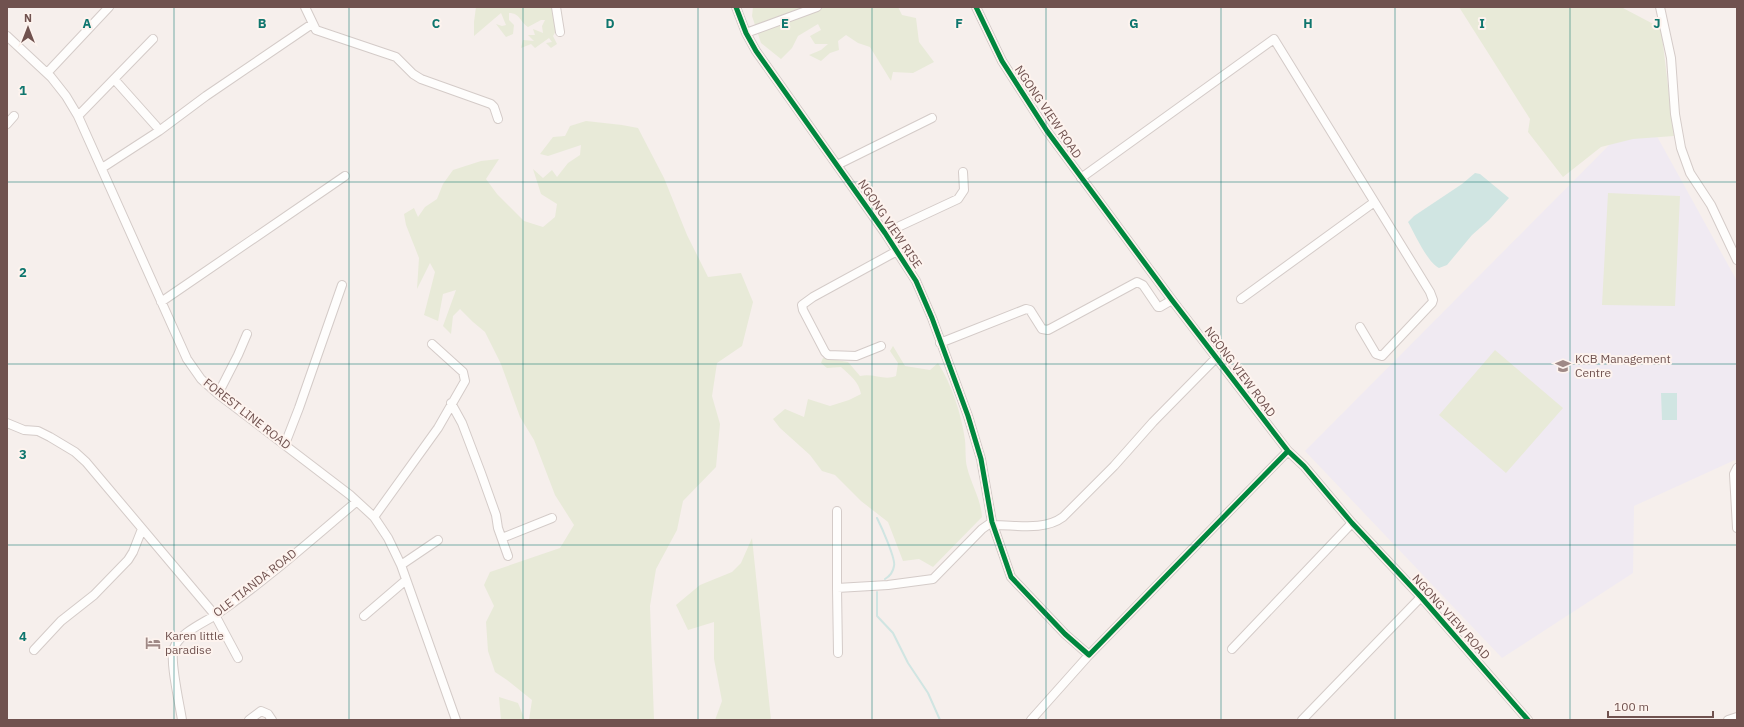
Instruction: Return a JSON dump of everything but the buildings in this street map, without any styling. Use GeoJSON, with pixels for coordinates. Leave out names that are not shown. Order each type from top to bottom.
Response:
{"type":"FeatureCollection","features":[{"type":"Feature","properties":{"kind":"street"},"geometry":{"type":"LineString","coordinates":[[47,73],[110,7]]}},
{"type":"Feature","properties":{"kind":"street"},"geometry":{"type":"LineString","coordinates":[[305,7],[316,30],[396,57],[413,74],[421,79],[490,104],[494,107],[498,119]]}},
{"type":"Feature","properties":{"kind":"street"},"geometry":{"type":"LineString","coordinates":[[556,7],[560,32]]}},
{"type":"Feature","properties":{"kind":"street","name":"NGONG VIEW RISE"},"geometry":{"type":"LineString","coordinates":[[736,7],[746,33],[756,51],[885,233],[916,281],[968,416],[981,459],[993,523],[1004,562],[1011,577],[1065,634],[1090,655]]}},
{"type":"Feature","properties":{"kind":"street"},"geometry":{"type":"LineString","coordinates":[[746,33],[817,7]]}},
{"type":"Feature","properties":{"kind":"street","name":"NGONG VIEW ROAD"},"geometry":{"type":"LineString","coordinates":[[976,7],[993,44],[1010,75],[1047,131],[1216,358],[1288,451],[1304,466],[1352,523],[1421,597],[1528,720]]}},
{"type":"Feature","properties":{"kind":"street"},"geometry":{"type":"LineString","coordinates":[[1660,7],[1671,58],[1675,114],[1681,148],[1690,173],[1710,204],[1737,260]]}},
{"type":"Feature","properties":{"kind":"street"},"geometry":{"type":"LineString","coordinates":[[102,168],[159,131],[206,96],[312,24]]}},
{"type":"Feature","properties":{"kind":"street","name":"FOREST LINE ROAD"},"geometry":{"type":"LineString","coordinates":[[7,36],[47,73],[66,96],[78,116],[187,359],[202,379],[218,394],[285,444],[374,517],[388,538],[401,565],[456,720]]}},
{"type":"Feature","properties":{"kind":"street"},"geometry":{"type":"LineString","coordinates":[[78,116],[154,39]]}},
{"type":"Feature","properties":{"kind":"street"},"geometry":{"type":"LineString","coordinates":[[1081,178],[1274,39],[1373,203],[1430,292],[1433,300],[1432,303],[1382,356],[1376,354],[1360,327]]}},
{"type":"Feature","properties":{"kind":"street"},"geometry":{"type":"LineString","coordinates":[[114,79],[156,126]]}},
{"type":"Feature","properties":{"kind":"street"},"geometry":{"type":"LineString","coordinates":[[7,124],[14,116]]}},
{"type":"Feature","properties":{"kind":"street"},"geometry":{"type":"LineString","coordinates":[[837,165],[932,118]]}},
{"type":"Feature","properties":{"kind":"street"},"geometry":{"type":"LineString","coordinates":[[885,233],[962,196],[964,190],[963,172]]}},
{"type":"Feature","properties":{"kind":"street"},"geometry":{"type":"LineString","coordinates":[[161,302],[345,176]]}},
{"type":"Feature","properties":{"kind":"street"},"geometry":{"type":"LineString","coordinates":[[1242,299],[1373,203]]}},
{"type":"Feature","properties":{"kind":"street"},"geometry":{"type":"LineString","coordinates":[[881,346],[856,356],[828,355],[803,310],[802,305],[813,297],[897,251]]}},
{"type":"Feature","properties":{"kind":"street"},"geometry":{"type":"LineString","coordinates":[[940,343],[1026,309],[1030,310],[1042,329],[1048,330],[1137,282],[1143,285],[1158,307],[1172,300]]}},
{"type":"Feature","properties":{"kind":"street"},"geometry":{"type":"LineString","coordinates":[[285,444],[342,285]]}},
{"type":"Feature","properties":{"kind":"street"},"geometry":{"type":"LineString","coordinates":[[218,394],[247,334]]}},
{"type":"Feature","properties":{"kind":"street"},"geometry":{"type":"LineString","coordinates":[[374,517],[438,428],[451,403],[463,386],[465,377],[458,368],[432,344]]}},
{"type":"Feature","properties":{"kind":"street"},"geometry":{"type":"LineString","coordinates":[[837,588],[930,580],[936,576],[982,529],[993,523],[1044,526],[1060,519],[1114,466],[1153,422],[1216,358]]}},
{"type":"Feature","properties":{"kind":"street"},"geometry":{"type":"LineString","coordinates":[[451,403],[462,424],[481,473],[496,515],[498,528],[508,556]]}},
{"type":"Feature","properties":{"kind":"street"},"geometry":{"type":"LineString","coordinates":[[7,423],[24,430],[38,432],[75,452],[86,462],[215,615],[238,658]]}},
{"type":"Feature","properties":{"kind":"street"},"geometry":{"type":"LineString","coordinates":[[1031,720],[1090,655],[1288,451]]}},
{"type":"Feature","properties":{"kind":"street"},"geometry":{"type":"LineString","coordinates":[[1737,468],[1734,474],[1737,528]]}},
{"type":"Feature","properties":{"kind":"street","name":"OLE TIANDA ROAD"},"geometry":{"type":"LineString","coordinates":[[182,720],[174,673],[173,650],[176,644],[184,635],[215,615],[279,567],[356,502]]}},
{"type":"Feature","properties":{"kind":"street"},"geometry":{"type":"LineString","coordinates":[[837,512],[838,653]]}},
{"type":"Feature","properties":{"kind":"street"},"geometry":{"type":"LineString","coordinates":[[502,538],[552,518]]}},
{"type":"Feature","properties":{"kind":"street"},"geometry":{"type":"LineString","coordinates":[[1232,649],[1352,523]]}},
{"type":"Feature","properties":{"kind":"street"},"geometry":{"type":"LineString","coordinates":[[34,650],[61,621],[94,595],[128,560],[133,552],[142,529]]}},
{"type":"Feature","properties":{"kind":"street"},"geometry":{"type":"LineString","coordinates":[[401,565],[438,540]]}},
{"type":"Feature","properties":{"kind":"street"},"geometry":{"type":"LineString","coordinates":[[364,616],[406,580]]}},
{"type":"Feature","properties":{"kind":"street"},"geometry":{"type":"LineString","coordinates":[[1302,720],[1421,597]]}},
{"type":"Feature","properties":{"kind":"street"},"geometry":{"type":"LineString","coordinates":[[249,720],[261,711],[268,714],[272,720]]}},
{"type":"Feature","properties":{"kind":"street"},"geometry":{"type":"LineString","coordinates":[[1728,720],[1737,717]]}},
{"type":"Feature","properties":{"kind":"shaded area","name":"KCB Management Centre"},"geometry":{"type":"Polygon","coordinates":[[[1643,111],[1737,281],[1737,459],[1634,506],[1633,573],[1502,658],[1305,451],[1643,111]]]}},
{"type":"Feature","properties":{"kind":"shaded area"},"geometry":{"type":"Polygon","coordinates":[[[1475,173],[1480,174],[1509,198],[1489,220],[1472,235],[1447,265],[1439,268],[1430,260],[1408,222],[1414,216],[1462,184],[1475,173]]]}},
{"type":"Feature","properties":{"kind":"shaded area"},"geometry":{"type":"Polygon","coordinates":[[[1661,393],[1677,393],[1677,420],[1662,420],[1661,393]]]}},
{"type":"Feature","properties":{"kind":"green space"},"geometry":{"type":"Polygon","coordinates":[[[476,7],[552,7],[556,31],[553,36],[557,44],[551,48],[546,43],[552,42],[549,38],[535,48],[531,44],[521,48],[523,40],[534,41],[528,35],[535,35],[533,29],[543,33],[542,26],[545,20],[541,20],[528,27],[518,16],[513,13],[509,13],[509,20],[514,25],[513,34],[506,37],[496,24],[502,26],[506,25],[501,13],[474,36],[476,7]]]}},
{"type":"Feature","properties":{"kind":"green space"},"geometry":{"type":"Polygon","coordinates":[[[753,7],[898,7],[902,15],[916,18],[919,42],[934,62],[913,73],[893,72],[891,81],[870,47],[858,43],[846,35],[838,41],[839,50],[830,53],[821,61],[809,55],[821,50],[828,44],[815,44],[810,36],[821,30],[818,24],[798,36],[792,48],[781,59],[761,43],[752,16],[753,7]]]}},
{"type":"Feature","properties":{"kind":"green space"},"geometry":{"type":"Polygon","coordinates":[[[1459,7],[1621,7],[1661,28],[1674,136],[1633,139],[1601,147],[1563,177],[1528,132],[1530,119],[1459,7]]]}},
{"type":"Feature","properties":{"kind":"green space"},"geometry":{"type":"Polygon","coordinates":[[[586,121],[638,128],[664,178],[687,235],[708,277],[741,273],[753,302],[742,346],[717,363],[712,396],[720,424],[716,467],[683,501],[677,530],[656,569],[650,606],[654,720],[529,720],[532,700],[495,672],[488,651],[486,622],[494,606],[484,585],[490,572],[560,548],[574,525],[555,495],[534,440],[520,417],[501,364],[485,332],[460,309],[453,316],[451,334],[443,326],[456,290],[443,294],[438,321],[424,315],[435,272],[430,263],[417,289],[419,258],[406,225],[404,214],[414,208],[418,217],[425,207],[437,199],[443,184],[453,170],[481,161],[499,159],[486,179],[497,194],[524,221],[543,227],[555,217],[557,204],[541,194],[533,169],[543,178],[552,170],[557,177],[568,163],[580,155],[581,145],[548,156],[540,154],[553,137],[565,136],[570,126],[586,121]]]}},
{"type":"Feature","properties":{"kind":"green space"},"geometry":{"type":"Polygon","coordinates":[[[1608,193],[1680,196],[1675,306],[1602,305],[1608,193]]]}},
{"type":"Feature","properties":{"kind":"green space"},"geometry":{"type":"Polygon","coordinates":[[[893,346],[905,366],[930,370],[938,363],[943,372],[952,390],[961,420],[965,440],[967,467],[981,510],[982,517],[933,567],[919,559],[903,561],[888,522],[861,501],[835,475],[822,471],[810,455],[780,428],[773,419],[785,409],[804,417],[808,399],[830,406],[849,400],[861,394],[856,382],[848,373],[841,367],[827,368],[821,363],[823,358],[848,362],[860,376],[870,375],[887,378],[896,376],[898,363],[890,351],[893,346]]]}},
{"type":"Feature","properties":{"kind":"green space"},"geometry":{"type":"Polygon","coordinates":[[[1495,350],[1563,408],[1506,473],[1439,415],[1495,350]]]}},
{"type":"Feature","properties":{"kind":"green space"},"geometry":{"type":"Polygon","coordinates":[[[752,538],[771,720],[715,720],[722,701],[714,659],[714,622],[688,630],[676,605],[700,585],[732,572],[741,563],[752,538]]]}},
{"type":"Feature","properties":{"kind":"green space"},"geometry":{"type":"Polygon","coordinates":[[[499,697],[518,703],[525,720],[501,720],[499,697]]]}},
{"type":"Feature","properties":{"kind":"waterway"},"geometry":{"type":"LineString","coordinates":[[877,518],[888,542],[894,562],[892,572],[885,579]]}},
{"type":"Feature","properties":{"kind":"waterway"},"geometry":{"type":"LineString","coordinates":[[877,592],[877,616],[893,633],[908,663],[928,693],[940,720]]}},
{"type":"Feature","properties":{"kind":"cycle path"},"geometry":{"type":"LineString","coordinates":[[736,7],[746,33],[756,51],[885,233],[916,281],[932,318],[968,416],[981,459],[992,522],[1011,577],[1065,634],[1089,655],[1288,451]]}},
{"type":"Feature","properties":{"kind":"cycle path"},"geometry":{"type":"LineString","coordinates":[[976,7],[1002,61],[1047,131],[1172,300],[1288,451],[1304,466],[1352,523],[1421,597],[1528,720]]}},
{"type":"Feature","properties":{"kind":"place","name":"KCB Management Centre"},"geometry":{"type":"Point","coordinates":[1563,366]}},
{"type":"Feature","properties":{"kind":"place","name":"Karen little paradise"},"geometry":{"type":"Point","coordinates":[153,643]}}]}
